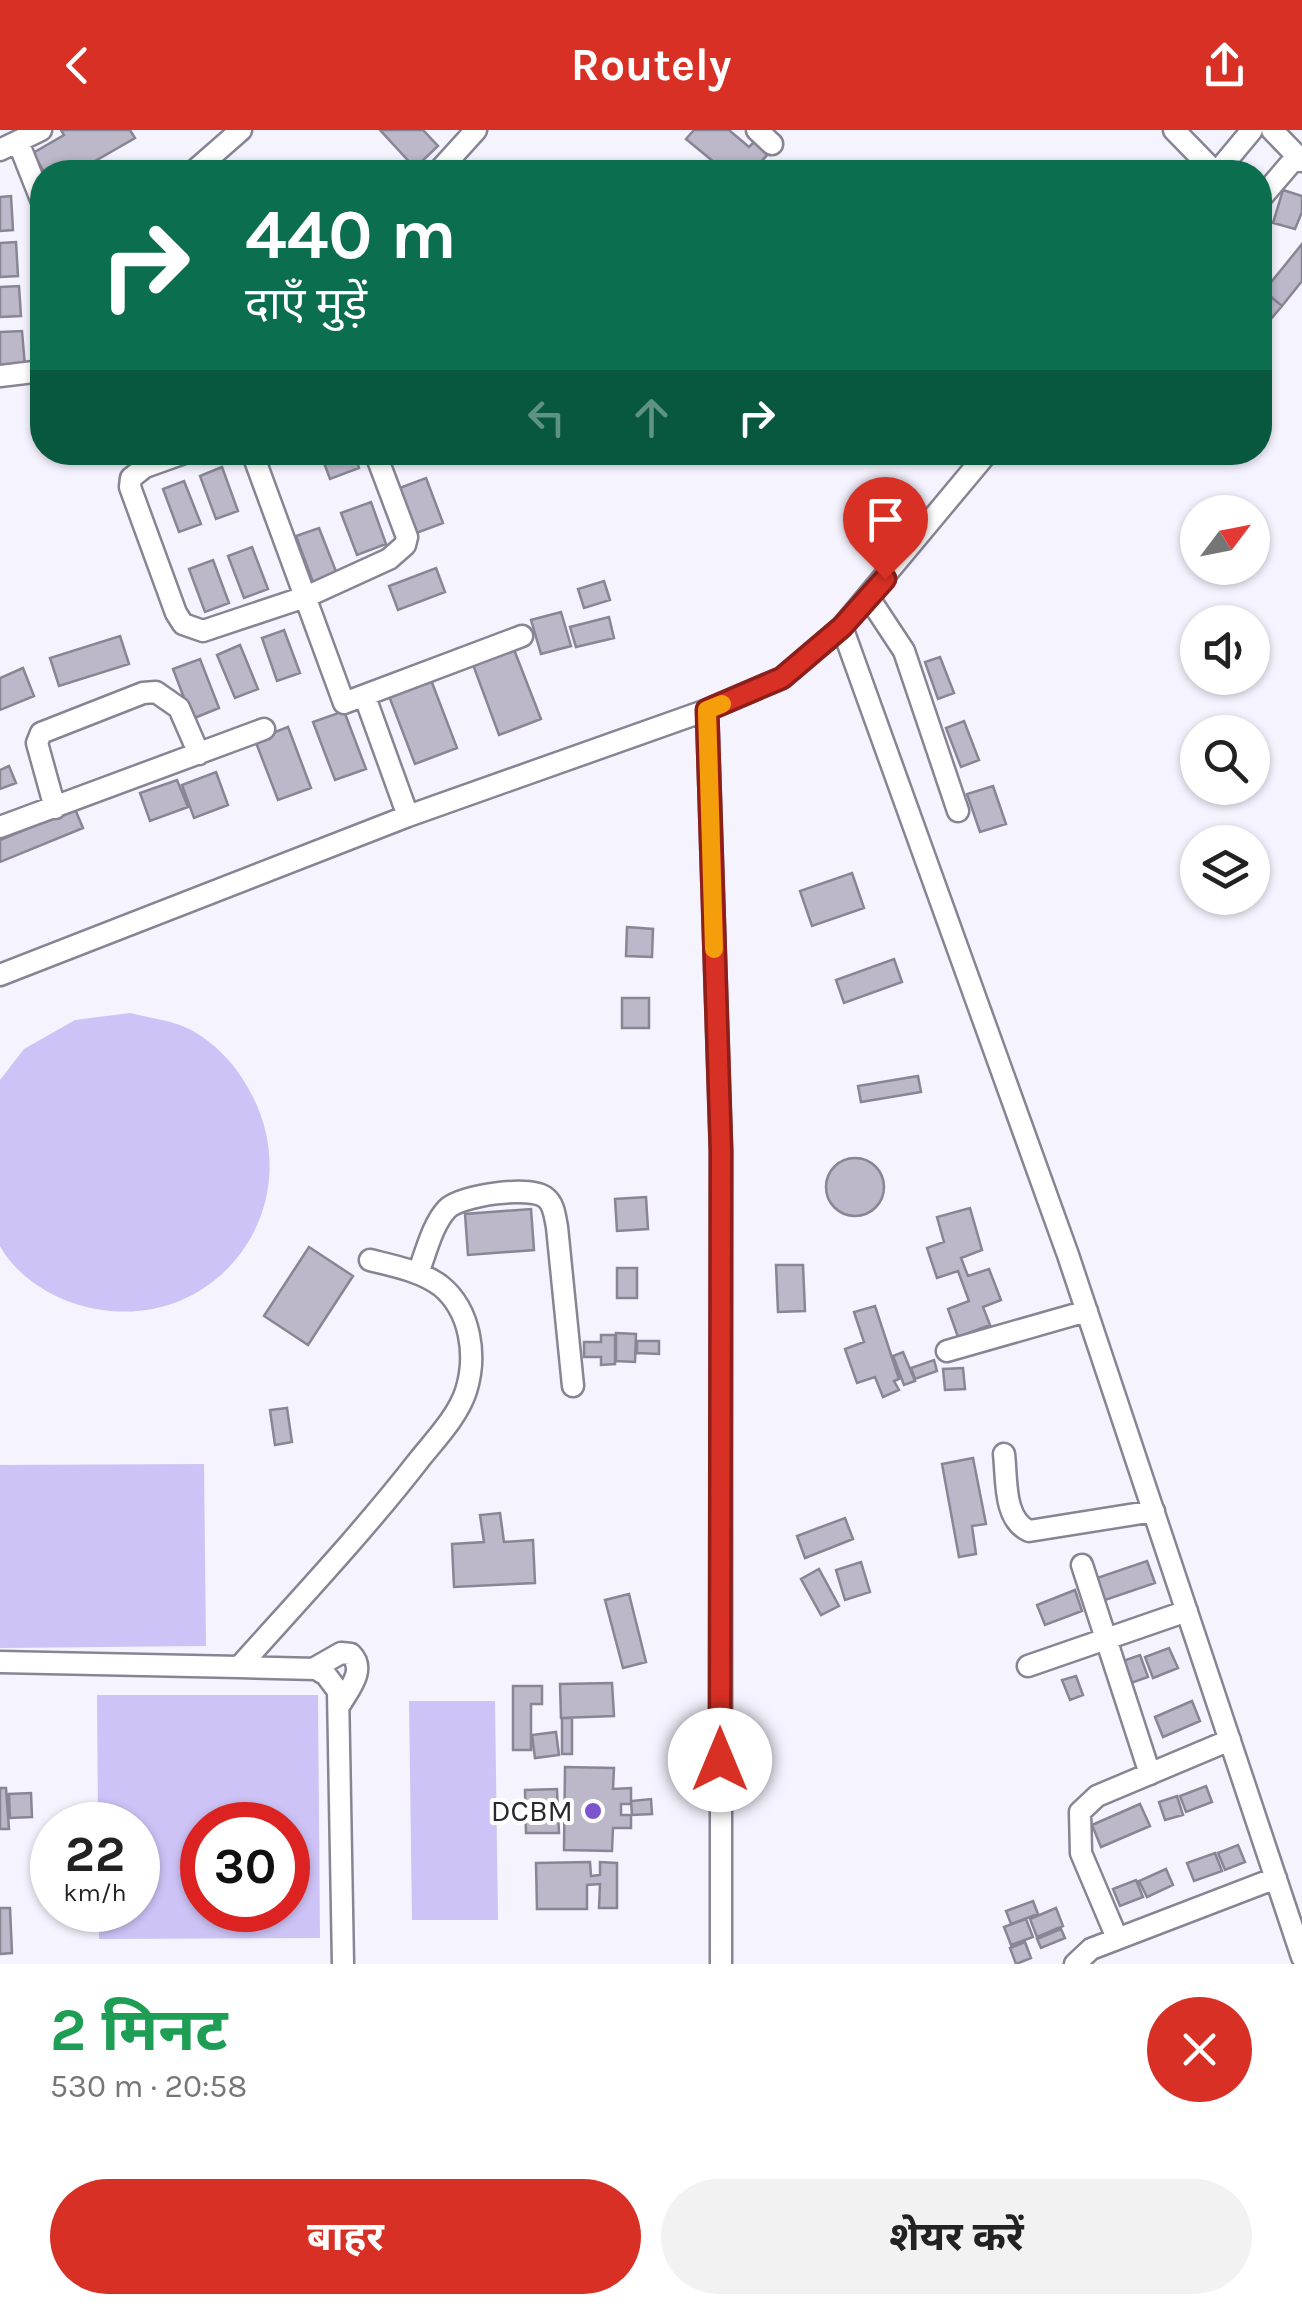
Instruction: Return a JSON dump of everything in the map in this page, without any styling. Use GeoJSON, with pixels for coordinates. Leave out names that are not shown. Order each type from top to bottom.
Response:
{"type":"FeatureCollection","features":[{"type":"Feature","properties":{"kind":"street"},"geometry":{"type":"LineString","coordinates":[[30,181],[10,147],[41,130]]}},
{"type":"Feature","properties":{"kind":"street"},"geometry":{"type":"LineString","coordinates":[[207,160],[240,130]]}},
{"type":"Feature","properties":{"kind":"street"},"geometry":{"type":"LineString","coordinates":[[449,160],[476,130]]}},
{"type":"Feature","properties":{"kind":"street"},"geometry":{"type":"LineString","coordinates":[[1174,130],[1204,160]]}},
{"type":"Feature","properties":{"kind":"street"},"geometry":{"type":"LineString","coordinates":[[1226,160],[1252,130]]}},
{"type":"Feature","properties":{"kind":"street"},"geometry":{"type":"LineString","coordinates":[[1272,130],[1300,159],[1272,187]]}},
{"type":"Feature","properties":{"kind":"street"},"geometry":{"type":"LineString","coordinates":[[0,376],[30,372]]}},
{"type":"Feature","properties":{"kind":"street"},"geometry":{"type":"LineString","coordinates":[[153,465],[130,478],[130,487],[176,613],[183,624],[203,631],[308,596],[390,559],[404,546],[406,537],[379,465]]}},
{"type":"Feature","properties":{"kind":"street"},"geometry":{"type":"LineString","coordinates":[[257,465],[308,596],[344,704],[522,636]]}},
{"type":"Feature","properties":{"kind":"street"},"geometry":{"type":"LineString","coordinates":[[0,974],[408,816],[707,710],[782,678],[842,627],[975,465]]}},
{"type":"Feature","properties":{"kind":"street"},"geometry":{"type":"LineString","coordinates":[[868,598],[904,651],[958,811]]}},
{"type":"Feature","properties":{"kind":"street"},"geometry":{"type":"LineString","coordinates":[[842,627],[1087,1310],[1302,1957]]}},
{"type":"Feature","properties":{"kind":"street"},"geometry":{"type":"LineString","coordinates":[[55,808],[37,743],[42,733],[143,693],[156,692],[179,708],[199,754]]}},
{"type":"Feature","properties":{"kind":"street"},"geometry":{"type":"LineString","coordinates":[[365,697],[408,816]]}},
{"type":"Feature","properties":{"kind":"street"},"geometry":{"type":"LineString","coordinates":[[707,710],[721,1151],[721,1964]]}},
{"type":"Feature","properties":{"kind":"street"},"geometry":{"type":"LineString","coordinates":[[0,827],[264,729]]}},
{"type":"Feature","properties":{"kind":"street"},"geometry":{"type":"LineString","coordinates":[[418,1273],[436,1225],[456,1202],[476,1195],[532,1192],[546,1198],[557,1227],[573,1386]]}},
{"type":"Feature","properties":{"kind":"street"},"geometry":{"type":"LineString","coordinates":[[239,1667],[392,1494],[444,1428],[465,1394],[471,1362],[464,1316],[441,1286],[418,1273],[370,1260]]}},
{"type":"Feature","properties":{"kind":"street"},"geometry":{"type":"LineString","coordinates":[[947,1351],[1087,1310]]}},
{"type":"Feature","properties":{"kind":"street"},"geometry":{"type":"LineString","coordinates":[[1004,1454],[1011,1513],[1019,1526],[1030,1532],[1154,1511]]}},
{"type":"Feature","properties":{"kind":"street"},"geometry":{"type":"LineString","coordinates":[[1082,1566],[1150,1774]]}},
{"type":"Feature","properties":{"kind":"street"},"geometry":{"type":"LineString","coordinates":[[1028,1666],[1187,1611]]}},
{"type":"Feature","properties":{"kind":"street"},"geometry":{"type":"LineString","coordinates":[[313,1669],[341,1653],[351,1654],[357,1660],[358,1671],[340,1703]]}},
{"type":"Feature","properties":{"kind":"street"},"geometry":{"type":"LineString","coordinates":[[0,1662],[313,1669],[332,1681],[340,1703],[343,1964]]}},
{"type":"Feature","properties":{"kind":"street"},"geometry":{"type":"LineString","coordinates":[[1116,1938],[1082,1853],[1080,1812],[1097,1796],[1230,1740]]}},
{"type":"Feature","properties":{"kind":"street"},"geometry":{"type":"LineString","coordinates":[[1076,1964],[1091,1948],[1276,1878]]}},
{"type":"Feature","properties":{"kind":"shaded area"},"geometry":{"type":"Polygon","coordinates":[[[130,1013],[189,1029],[229,1061],[247,1086],[266,1132],[269,1177],[260,1219],[239,1256],[208,1285],[170,1305],[125,1312],[76,1304],[54,1295],[23,1274],[0,1246],[0,1080],[24,1049],[75,1020],[130,1013]]]}},
{"type":"Feature","properties":{"kind":"shaded area"},"geometry":{"type":"Polygon","coordinates":[[[204,1464],[206,1646],[0,1648],[0,1465],[204,1464]]]}},
{"type":"Feature","properties":{"kind":"shaded area"},"geometry":{"type":"Polygon","coordinates":[[[97,1695],[318,1695],[320,1938],[99,1939],[99,1932],[160,1932],[160,1802],[98,1802],[97,1695]]]}},
{"type":"Feature","properties":{"kind":"shaded area"},"geometry":{"type":"Polygon","coordinates":[[[409,1701],[495,1701],[498,1920],[412,1920],[409,1701]]]}},
{"type":"Feature","properties":{"kind":"building"},"geometry":{"type":"Polygon","coordinates":[[[61,130],[130,130],[135,138],[97,160],[37,160],[33,153],[64,135],[61,130]]]}},
{"type":"Feature","properties":{"kind":"building"},"geometry":{"type":"Polygon","coordinates":[[[380,130],[423,130],[438,146],[423,160],[408,160],[380,130]]]}},
{"type":"Feature","properties":{"kind":"building"},"geometry":{"type":"Polygon","coordinates":[[[694,130],[729,130],[749,147],[754,142],[768,154],[763,160],[711,160],[686,139],[694,130]]]}},
{"type":"Feature","properties":{"kind":"building"},"geometry":{"type":"Polygon","coordinates":[[[1283,190],[1302,196],[1302,212],[1295,229],[1273,223],[1283,190]]]}},
{"type":"Feature","properties":{"kind":"building"},"geometry":{"type":"Polygon","coordinates":[[[11,196],[13,230],[0,231],[0,197],[11,196]]]}},
{"type":"Feature","properties":{"kind":"building"},"geometry":{"type":"Polygon","coordinates":[[[16,242],[18,276],[0,277],[0,243],[16,242]]]}},
{"type":"Feature","properties":{"kind":"building"},"geometry":{"type":"Polygon","coordinates":[[[1302,244],[1302,281],[1282,306],[1272,298],[1272,281],[1302,244]]]}},
{"type":"Feature","properties":{"kind":"building"},"geometry":{"type":"Polygon","coordinates":[[[19,286],[21,316],[0,317],[0,287],[19,286]]]}},
{"type":"Feature","properties":{"kind":"building"},"geometry":{"type":"Polygon","coordinates":[[[1272,298],[1282,306],[1272,318],[1272,298]]]}},
{"type":"Feature","properties":{"kind":"building"},"geometry":{"type":"Polygon","coordinates":[[[22,331],[25,366],[0,368],[0,332],[22,331]]]}},
{"type":"Feature","properties":{"kind":"building"},"geometry":{"type":"Polygon","coordinates":[[[325,465],[358,465],[359,468],[330,479],[325,465]]]}},
{"type":"Feature","properties":{"kind":"building"},"geometry":{"type":"Polygon","coordinates":[[[222,467],[238,511],[216,519],[200,476],[222,467]]]}},
{"type":"Feature","properties":{"kind":"building"},"geometry":{"type":"Polygon","coordinates":[[[426,478],[443,523],[414,534],[397,489],[426,478]]]}},
{"type":"Feature","properties":{"kind":"building"},"geometry":{"type":"Polygon","coordinates":[[[184,481],[201,524],[179,532],[163,489],[184,481]]]}},
{"type":"Feature","properties":{"kind":"building"},"geometry":{"type":"Polygon","coordinates":[[[371,502],[386,544],[357,555],[341,513],[371,502]]]}},
{"type":"Feature","properties":{"kind":"building"},"geometry":{"type":"Polygon","coordinates":[[[319,528],[337,574],[313,582],[296,536],[319,528]]]}},
{"type":"Feature","properties":{"kind":"building"},"geometry":{"type":"Polygon","coordinates":[[[252,547],[268,589],[244,598],[228,556],[252,547]]]}},
{"type":"Feature","properties":{"kind":"building"},"geometry":{"type":"Polygon","coordinates":[[[213,560],[229,603],[205,612],[189,569],[213,560]]]}},
{"type":"Feature","properties":{"kind":"building"},"geometry":{"type":"Polygon","coordinates":[[[436,568],[445,592],[398,610],[389,586],[436,568]]]}},
{"type":"Feature","properties":{"kind":"building"},"geometry":{"type":"Polygon","coordinates":[[[604,581],[610,600],[584,608],[578,589],[604,581]]]}},
{"type":"Feature","properties":{"kind":"building"},"geometry":{"type":"Polygon","coordinates":[[[561,612],[571,646],[541,654],[531,620],[561,612]]]}},
{"type":"Feature","properties":{"kind":"building"},"geometry":{"type":"Polygon","coordinates":[[[609,617],[614,638],[576,647],[570,627],[609,617]]]}},
{"type":"Feature","properties":{"kind":"building"},"geometry":{"type":"Polygon","coordinates":[[[284,630],[300,673],[277,681],[262,638],[284,630]]]}},
{"type":"Feature","properties":{"kind":"building"},"geometry":{"type":"Polygon","coordinates":[[[120,636],[129,664],[59,686],[50,658],[120,636]]]}},
{"type":"Feature","properties":{"kind":"building"},"geometry":{"type":"Polygon","coordinates":[[[240,645],[258,689],[235,698],[217,655],[240,645]]]}},
{"type":"Feature","properties":{"kind":"building"},"geometry":{"type":"Polygon","coordinates":[[[513,647],[541,719],[499,735],[472,662],[513,647]]]}},
{"type":"Feature","properties":{"kind":"building"},"geometry":{"type":"Polygon","coordinates":[[[940,657],[954,693],[938,699],[925,662],[940,657]]]}},
{"type":"Feature","properties":{"kind":"building"},"geometry":{"type":"Polygon","coordinates":[[[200,659],[219,708],[192,719],[173,669],[200,659]]]}},
{"type":"Feature","properties":{"kind":"building"},"geometry":{"type":"Polygon","coordinates":[[[23,668],[34,696],[0,710],[0,678],[23,668]]]}},
{"type":"Feature","properties":{"kind":"building"},"geometry":{"type":"Polygon","coordinates":[[[431,680],[457,748],[415,764],[389,696],[431,680]]]}},
{"type":"Feature","properties":{"kind":"building"},"geometry":{"type":"Polygon","coordinates":[[[344,711],[366,769],[335,780],[313,722],[344,711]]]}},
{"type":"Feature","properties":{"kind":"building"},"geometry":{"type":"Polygon","coordinates":[[[964,721],[979,760],[961,767],[946,728],[964,721]]]}},
{"type":"Feature","properties":{"kind":"building"},"geometry":{"type":"Polygon","coordinates":[[[288,727],[311,788],[278,800],[255,740],[288,727]]]}},
{"type":"Feature","properties":{"kind":"building"},"geometry":{"type":"Polygon","coordinates":[[[9,766],[16,783],[0,789],[0,770],[9,766]]]}},
{"type":"Feature","properties":{"kind":"building"},"geometry":{"type":"Polygon","coordinates":[[[216,772],[228,805],[194,818],[182,785],[216,772]]]}},
{"type":"Feature","properties":{"kind":"building"},"geometry":{"type":"Polygon","coordinates":[[[177,780],[188,807],[150,821],[140,793],[177,780]]]}},
{"type":"Feature","properties":{"kind":"building"},"geometry":{"type":"Polygon","coordinates":[[[993,786],[1006,824],[980,832],[967,794],[993,786]]]}},
{"type":"Feature","properties":{"kind":"building"},"geometry":{"type":"Polygon","coordinates":[[[75,809],[83,828],[0,862],[0,840],[75,809]]]}},
{"type":"Feature","properties":{"kind":"building"},"geometry":{"type":"Polygon","coordinates":[[[852,873],[864,908],[812,926],[800,891],[852,873]]]}},
{"type":"Feature","properties":{"kind":"building"},"geometry":{"type":"Polygon","coordinates":[[[627,927],[653,929],[652,957],[626,956],[627,927]]]}},
{"type":"Feature","properties":{"kind":"building"},"geometry":{"type":"Polygon","coordinates":[[[894,959],[902,982],[844,1003],[836,980],[894,959]]]}},
{"type":"Feature","properties":{"kind":"building"},"geometry":{"type":"Polygon","coordinates":[[[622,998],[649,998],[649,1028],[622,1028],[622,998]]]}},
{"type":"Feature","properties":{"kind":"building"},"geometry":{"type":"Polygon","coordinates":[[[918,1076],[921,1092],[861,1102],[858,1086],[918,1076]]]}},
{"type":"Feature","properties":{"kind":"building"},"geometry":{"type":"Polygon","coordinates":[[[855,1158],[876,1166],[884,1187],[876,1208],[855,1216],[834,1208],[826,1187],[834,1166],[855,1158]]]}},
{"type":"Feature","properties":{"kind":"building"},"geometry":{"type":"Polygon","coordinates":[[[646,1197],[648,1229],[617,1231],[615,1199],[646,1197]]]}},
{"type":"Feature","properties":{"kind":"building"},"geometry":{"type":"Polygon","coordinates":[[[970,1208],[982,1250],[961,1258],[968,1276],[989,1269],[1001,1300],[983,1307],[990,1325],[958,1337],[948,1309],[969,1301],[958,1271],[937,1278],[927,1248],[944,1242],[937,1217],[970,1208]]]}},
{"type":"Feature","properties":{"kind":"building"},"geometry":{"type":"Polygon","coordinates":[[[531,1209],[534,1250],[468,1255],[465,1214],[531,1209]]]}},
{"type":"Feature","properties":{"kind":"building"},"geometry":{"type":"Polygon","coordinates":[[[309,1247],[353,1276],[308,1345],[264,1316],[309,1247]]]}},
{"type":"Feature","properties":{"kind":"building"},"geometry":{"type":"Polygon","coordinates":[[[776,1265],[803,1265],[805,1311],[778,1312],[776,1265]]]}},
{"type":"Feature","properties":{"kind":"building"},"geometry":{"type":"Polygon","coordinates":[[[617,1268],[637,1268],[637,1298],[617,1298],[617,1268]]]}},
{"type":"Feature","properties":{"kind":"building"},"geometry":{"type":"Polygon","coordinates":[[[875,1306],[899,1379],[894,1381],[899,1390],[883,1397],[875,1377],[857,1383],[845,1349],[864,1342],[854,1312],[875,1306]]]}},
{"type":"Feature","properties":{"kind":"building"},"geometry":{"type":"Polygon","coordinates":[[[616,1333],[636,1334],[635,1362],[616,1361],[616,1333]]]}},
{"type":"Feature","properties":{"kind":"building"},"geometry":{"type":"Polygon","coordinates":[[[601,1335],[615,1335],[615,1364],[601,1365],[601,1357],[584,1357],[584,1342],[601,1342],[601,1335]]]}},
{"type":"Feature","properties":{"kind":"building"},"geometry":{"type":"Polygon","coordinates":[[[637,1341],[659,1341],[659,1354],[637,1353],[637,1341]]]}},
{"type":"Feature","properties":{"kind":"building"},"geometry":{"type":"Polygon","coordinates":[[[903,1352],[915,1381],[904,1385],[893,1356],[903,1352]]]}},
{"type":"Feature","properties":{"kind":"building"},"geometry":{"type":"Polygon","coordinates":[[[934,1360],[937,1371],[915,1379],[911,1368],[934,1360]]]}},
{"type":"Feature","properties":{"kind":"building"},"geometry":{"type":"Polygon","coordinates":[[[963,1368],[965,1389],[945,1390],[943,1369],[963,1368]]]}},
{"type":"Feature","properties":{"kind":"building"},"geometry":{"type":"Polygon","coordinates":[[[287,1408],[292,1442],[275,1445],[270,1410],[287,1408]]]}},
{"type":"Feature","properties":{"kind":"building"},"geometry":{"type":"Polygon","coordinates":[[[973,1458],[986,1524],[972,1526],[976,1554],[959,1557],[942,1464],[973,1458]]]}},
{"type":"Feature","properties":{"kind":"building"},"geometry":{"type":"Polygon","coordinates":[[[500,1513],[504,1542],[533,1540],[535,1583],[454,1587],[452,1544],[484,1542],[480,1515],[500,1513]]]}},
{"type":"Feature","properties":{"kind":"building"},"geometry":{"type":"Polygon","coordinates":[[[845,1518],[853,1539],[805,1558],[797,1536],[845,1518]]]}},
{"type":"Feature","properties":{"kind":"building"},"geometry":{"type":"Polygon","coordinates":[[[1147,1561],[1155,1583],[1105,1600],[1097,1578],[1147,1561]]]}},
{"type":"Feature","properties":{"kind":"building"},"geometry":{"type":"Polygon","coordinates":[[[861,1562],[870,1592],[845,1600],[836,1570],[861,1562]]]}},
{"type":"Feature","properties":{"kind":"building"},"geometry":{"type":"Polygon","coordinates":[[[819,1569],[839,1606],[821,1615],[801,1579],[819,1569]]]}},
{"type":"Feature","properties":{"kind":"building"},"geometry":{"type":"Polygon","coordinates":[[[1075,1590],[1082,1611],[1045,1625],[1037,1605],[1075,1590]]]}},
{"type":"Feature","properties":{"kind":"building"},"geometry":{"type":"Polygon","coordinates":[[[629,1594],[646,1662],[623,1668],[605,1600],[629,1594]]]}},
{"type":"Feature","properties":{"kind":"building"},"geometry":{"type":"Polygon","coordinates":[[[1169,1648],[1178,1668],[1153,1678],[1145,1657],[1169,1648]]]}},
{"type":"Feature","properties":{"kind":"building"},"geometry":{"type":"Polygon","coordinates":[[[1140,1655],[1148,1677],[1131,1683],[1123,1661],[1140,1655]]]}},
{"type":"Feature","properties":{"kind":"building"},"geometry":{"type":"Polygon","coordinates":[[[1076,1676],[1083,1695],[1070,1700],[1062,1680],[1076,1676]]]}},
{"type":"Feature","properties":{"kind":"building"},"geometry":{"type":"Polygon","coordinates":[[[612,1683],[614,1716],[561,1718],[560,1684],[612,1683]]]}},
{"type":"Feature","properties":{"kind":"building"},"geometry":{"type":"Polygon","coordinates":[[[513,1686],[542,1686],[542,1704],[531,1704],[531,1750],[513,1750],[513,1686]]]}},
{"type":"Feature","properties":{"kind":"building"},"geometry":{"type":"Polygon","coordinates":[[[1192,1701],[1200,1721],[1163,1737],[1155,1717],[1192,1701]]]}},
{"type":"Feature","properties":{"kind":"building"},"geometry":{"type":"Polygon","coordinates":[[[562,1718],[572,1718],[572,1754],[562,1754],[562,1718]]]}},
{"type":"Feature","properties":{"kind":"building"},"geometry":{"type":"Polygon","coordinates":[[[556,1732],[559,1755],[535,1758],[532,1735],[556,1732]]]}},
{"type":"Feature","properties":{"kind":"building"},"geometry":{"type":"Polygon","coordinates":[[[565,1767],[614,1768],[613,1789],[631,1788],[631,1804],[621,1804],[621,1815],[631,1815],[631,1828],[613,1828],[612,1851],[564,1850],[565,1767]]]}},
{"type":"Feature","properties":{"kind":"building"},"geometry":{"type":"Polygon","coordinates":[[[1206,1786],[1212,1802],[1186,1812],[1180,1796],[1206,1786]]]}},
{"type":"Feature","properties":{"kind":"building"},"geometry":{"type":"Polygon","coordinates":[[[0,1788],[6,1788],[9,1829],[0,1829],[0,1788]]]}},
{"type":"Feature","properties":{"kind":"building"},"geometry":{"type":"Polygon","coordinates":[[[557,1789],[559,1833],[526,1833],[525,1790],[557,1789]]]}},
{"type":"Feature","properties":{"kind":"building"},"geometry":{"type":"Polygon","coordinates":[[[31,1793],[30,1817],[10,1818],[9,1794],[31,1793]]]}},
{"type":"Feature","properties":{"kind":"building"},"geometry":{"type":"Polygon","coordinates":[[[1177,1796],[1183,1815],[1165,1820],[1159,1802],[1177,1796]]]}},
{"type":"Feature","properties":{"kind":"building"},"geometry":{"type":"Polygon","coordinates":[[[651,1799],[652,1814],[632,1815],[631,1801],[651,1799]]]}},
{"type":"Feature","properties":{"kind":"building"},"geometry":{"type":"Polygon","coordinates":[[[1140,1804],[1150,1826],[1101,1847],[1092,1825],[1140,1804]]]}},
{"type":"Feature","properties":{"kind":"building"},"geometry":{"type":"Polygon","coordinates":[[[1238,1845],[1245,1862],[1225,1870],[1218,1853],[1238,1845]]]}},
{"type":"Feature","properties":{"kind":"building"},"geometry":{"type":"Polygon","coordinates":[[[1215,1853],[1222,1871],[1194,1881],[1187,1863],[1215,1853]]]}},
{"type":"Feature","properties":{"kind":"building"},"geometry":{"type":"Polygon","coordinates":[[[590,1862],[591,1876],[600,1875],[600,1862],[617,1863],[617,1908],[599,1908],[600,1884],[587,1885],[587,1909],[537,1909],[536,1863],[590,1862]]]}},
{"type":"Feature","properties":{"kind":"building"},"geometry":{"type":"Polygon","coordinates":[[[1166,1869],[1173,1885],[1147,1897],[1139,1881],[1166,1869]]]}},
{"type":"Feature","properties":{"kind":"building"},"geometry":{"type":"Polygon","coordinates":[[[1136,1880],[1143,1897],[1120,1906],[1113,1889],[1136,1880]]]}},
{"type":"Feature","properties":{"kind":"building"},"geometry":{"type":"Polygon","coordinates":[[[1033,1901],[1038,1914],[1011,1924],[1006,1911],[1033,1901]]]}},
{"type":"Feature","properties":{"kind":"building"},"geometry":{"type":"Polygon","coordinates":[[[0,1908],[10,1908],[12,1953],[0,1954],[0,1908]]]}},
{"type":"Feature","properties":{"kind":"building"},"geometry":{"type":"Polygon","coordinates":[[[1056,1908],[1063,1926],[1037,1937],[1030,1919],[1056,1908]]]}},
{"type":"Feature","properties":{"kind":"building"},"geometry":{"type":"Polygon","coordinates":[[[1026,1919],[1033,1937],[1011,1945],[1004,1927],[1026,1919]]]}},
{"type":"Feature","properties":{"kind":"building"},"geometry":{"type":"Polygon","coordinates":[[[1061,1929],[1065,1938],[1041,1948],[1037,1939],[1061,1929]]]}},
{"type":"Feature","properties":{"kind":"building"},"geometry":{"type":"Polygon","coordinates":[[[1025,1942],[1031,1958],[1016,1964],[1010,1948],[1025,1942]]]}},
{"type":"Feature","properties":{"kind":"slow traffic"},"geometry":{"type":"LineString","coordinates":[[714,949],[707,710],[722,704]]}},
{"type":"Feature","properties":{"kind":"place","name":"DCBM"},"geometry":{"type":"Point","coordinates":[593,1811]}},
{"type":"Feature","properties":{"kind":"route"},"geometry":{"type":"LineString","coordinates":[[720,1760],[721,1151],[707,710],[782,678],[842,627],[885,579]]}}]}
